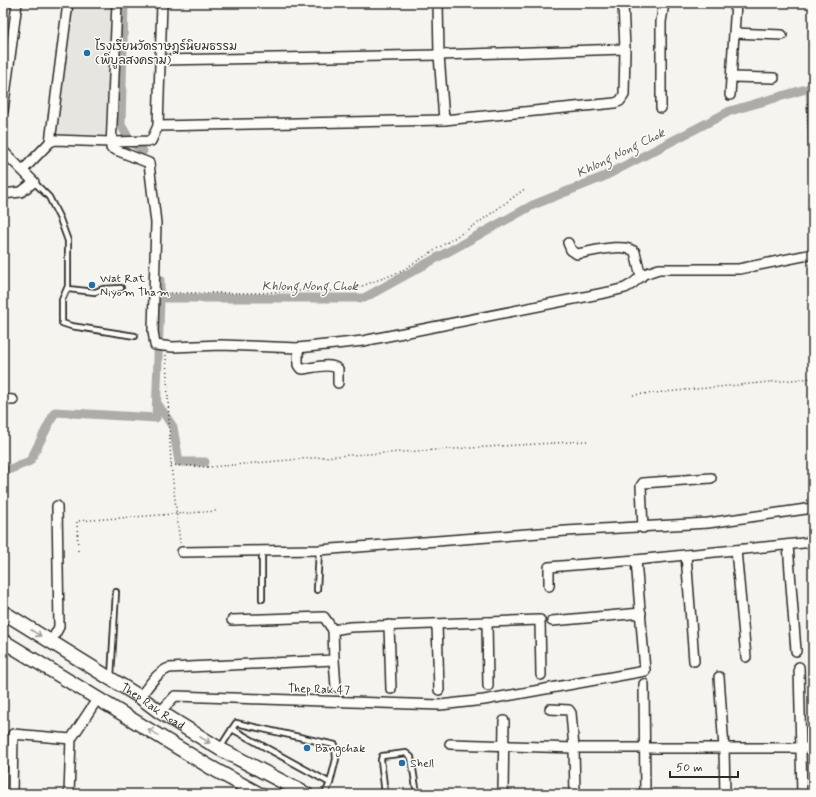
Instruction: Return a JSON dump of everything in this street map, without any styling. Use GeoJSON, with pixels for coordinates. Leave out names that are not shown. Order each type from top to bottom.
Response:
{"type":"FeatureCollection","features":[{"type":"Feature","properties":{"kind":"main road","name":"Thep Rak Road"},"geometry":{"type":"LineString","coordinates":[[3,612],[111,681],[140,697],[160,712],[220,749],[306,794]]}},
{"type":"Feature","properties":{"kind":"main road","name":"Thep Rak Road"},"geometry":{"type":"LineString","coordinates":[[3,641],[210,767],[259,794]]}},
{"type":"Feature","properties":{"kind":"street"},"geometry":{"type":"LineString","coordinates":[[3,111],[17,3]]}},
{"type":"Feature","properties":{"kind":"street"},"geometry":{"type":"LineString","coordinates":[[50,142],[68,3]]}},
{"type":"Feature","properties":{"kind":"street"},"geometry":{"type":"LineString","coordinates":[[117,3],[113,142],[111,148],[149,163],[156,223],[153,332],[155,345],[169,347],[221,345],[298,348],[363,341],[616,290],[632,284],[653,270],[739,269],[813,254]]}},
{"type":"Feature","properties":{"kind":"street"},"geometry":{"type":"LineString","coordinates":[[22,170],[50,142],[55,140],[113,142],[151,141],[158,126],[162,3]]}},
{"type":"Feature","properties":{"kind":"street"},"geometry":{"type":"LineString","coordinates":[[438,3],[439,55],[444,120]]}},
{"type":"Feature","properties":{"kind":"street"},"geometry":{"type":"LineString","coordinates":[[158,126],[444,120],[615,103],[620,101],[624,95],[625,49],[623,3]]}},
{"type":"Feature","properties":{"kind":"street"},"geometry":{"type":"LineString","coordinates":[[661,108],[661,22],[664,3]]}},
{"type":"Feature","properties":{"kind":"street"},"geometry":{"type":"LineString","coordinates":[[730,95],[736,3]]}},
{"type":"Feature","properties":{"kind":"street"},"geometry":{"type":"LineString","coordinates":[[734,33],[782,35]]}},
{"type":"Feature","properties":{"kind":"street"},"geometry":{"type":"LineString","coordinates":[[160,60],[439,55],[625,49]]}},
{"type":"Feature","properties":{"kind":"street"},"geometry":{"type":"LineString","coordinates":[[732,77],[774,78]]}},
{"type":"Feature","properties":{"kind":"street"},"geometry":{"type":"LineString","coordinates":[[3,151],[34,182],[21,192],[3,194]]}},
{"type":"Feature","properties":{"kind":"street"},"geometry":{"type":"LineString","coordinates":[[568,243],[571,250],[577,254],[621,247],[632,249],[635,252],[641,277]]}},
{"type":"Feature","properties":{"kind":"street"},"geometry":{"type":"LineString","coordinates":[[298,348],[298,365],[300,368],[303,369],[331,365],[335,366],[338,369],[338,383]]}},
{"type":"Feature","properties":{"kind":"street"},"geometry":{"type":"LineString","coordinates":[[3,399],[13,400]]}},
{"type":"Feature","properties":{"kind":"street"},"geometry":{"type":"LineString","coordinates":[[643,528],[641,486],[643,483],[711,478]]}},
{"type":"Feature","properties":{"kind":"street"},"geometry":{"type":"LineString","coordinates":[[51,642],[59,627],[57,506]]}},
{"type":"Feature","properties":{"kind":"street"},"geometry":{"type":"LineString","coordinates":[[182,552],[319,550],[566,531],[643,528],[708,523],[813,508]]}},
{"type":"Feature","properties":{"kind":"street"},"geometry":{"type":"LineString","coordinates":[[549,586],[548,567],[636,560],[813,542]]}},
{"type":"Feature","properties":{"kind":"street"},"geometry":{"type":"LineString","coordinates":[[788,545],[796,651]]}},
{"type":"Feature","properties":{"kind":"street"},"geometry":{"type":"LineString","coordinates":[[736,550],[746,657]]}},
{"type":"Feature","properties":{"kind":"street"},"geometry":{"type":"LineString","coordinates":[[686,555],[694,661]]}},
{"type":"Feature","properties":{"kind":"street"},"geometry":{"type":"LineString","coordinates":[[552,621],[641,613],[636,560]]}},
{"type":"Feature","properties":{"kind":"street","name":"Thep Rak 47"},"geometry":{"type":"LineString","coordinates":[[160,712],[175,696],[440,705],[484,700],[645,671],[641,613]]}},
{"type":"Feature","properties":{"kind":"street"},"geometry":{"type":"LineString","coordinates":[[232,620],[324,617],[333,630],[336,687]]}},
{"type":"Feature","properties":{"kind":"street"},"geometry":{"type":"LineString","coordinates":[[333,630],[350,627],[389,625],[540,620],[541,675]]}},
{"type":"Feature","properties":{"kind":"street"},"geometry":{"type":"LineString","coordinates":[[487,622],[488,686]]}},
{"type":"Feature","properties":{"kind":"street"},"geometry":{"type":"LineString","coordinates":[[437,624],[439,690]]}},
{"type":"Feature","properties":{"kind":"street"},"geometry":{"type":"LineString","coordinates":[[389,625],[391,689]]}},
{"type":"Feature","properties":{"kind":"street"},"geometry":{"type":"LineString","coordinates":[[140,697],[152,680],[168,668],[334,660]]}},
{"type":"Feature","properties":{"kind":"street"},"geometry":{"type":"LineString","coordinates":[[799,667],[802,794]]}},
{"type":"Feature","properties":{"kind":"street"},"geometry":{"type":"LineString","coordinates":[[719,677],[724,748],[725,794]]}},
{"type":"Feature","properties":{"kind":"street"},"geometry":{"type":"LineString","coordinates":[[644,684],[645,794]]}},
{"type":"Feature","properties":{"kind":"street"},"geometry":{"type":"LineString","coordinates":[[69,794],[71,739],[98,698]]}},
{"type":"Feature","properties":{"kind":"street"},"geometry":{"type":"LineString","coordinates":[[550,709],[569,710],[571,713],[574,748],[575,794]]}},
{"type":"Feature","properties":{"kind":"street"},"geometry":{"type":"LineString","coordinates":[[503,794],[504,721]]}},
{"type":"Feature","properties":{"kind":"street"},"geometry":{"type":"LineString","coordinates":[[12,794],[13,734],[71,739]]}},
{"type":"Feature","properties":{"kind":"street"},"geometry":{"type":"LineString","coordinates":[[450,744],[574,748],[813,748]]}},
{"type":"Feature","properties":{"kind":"lane"},"geometry":{"type":"LineString","coordinates":[[34,182],[49,198],[60,219],[68,241],[68,289],[62,300],[63,324],[135,336]]}},
{"type":"Feature","properties":{"kind":"lane"},"geometry":{"type":"LineString","coordinates":[[68,289],[95,292],[103,289],[121,288]]}},
{"type":"Feature","properties":{"kind":"lane"},"geometry":{"type":"LineString","coordinates":[[317,590],[319,550]]}},
{"type":"Feature","properties":{"kind":"lane"},"geometry":{"type":"LineString","coordinates":[[262,552],[262,599]]}},
{"type":"Feature","properties":{"kind":"lane"},"geometry":{"type":"LineString","coordinates":[[111,681],[116,592]]}},
{"type":"Feature","properties":{"kind":"lane"},"geometry":{"type":"LineString","coordinates":[[220,749],[236,723],[335,745],[336,759],[330,783],[325,794]]}},
{"type":"Feature","properties":{"kind":"lane"},"geometry":{"type":"LineString","coordinates":[[232,729],[330,783]]}},
{"type":"Feature","properties":{"kind":"lane"},"geometry":{"type":"LineString","coordinates":[[385,794],[381,760],[382,756],[406,753],[411,757],[417,794]]}},
{"type":"Feature","properties":{"kind":"path"},"geometry":{"type":"LineString","coordinates":[[807,103],[813,218]]}},
{"type":"Feature","properties":{"kind":"path"},"geometry":{"type":"LineString","coordinates":[[155,293],[263,293],[354,289],[400,272],[478,223],[526,188]]}},
{"type":"Feature","properties":{"kind":"path"},"geometry":{"type":"LineString","coordinates":[[169,347],[167,387],[170,454],[182,552]]}},
{"type":"Feature","properties":{"kind":"path"},"geometry":{"type":"LineString","coordinates":[[633,395],[813,378]]}},
{"type":"Feature","properties":{"kind":"path"},"geometry":{"type":"LineString","coordinates":[[171,465],[210,467],[335,456],[588,441]]}},
{"type":"Feature","properties":{"kind":"path"},"geometry":{"type":"LineString","coordinates":[[78,551],[77,521],[216,511]]}},
{"type":"Feature","properties":{"kind":"shaded area","name":"โรงเรียนวัดราษฎร์นิยมธรรม (พิบูลสงคราม)"},"geometry":{"type":"Polygon","coordinates":[[[71,3],[112,3],[105,135],[53,134],[71,3]]]}},
{"type":"Feature","properties":{"kind":"waterway"},"geometry":{"type":"LineString","coordinates":[[124,3],[121,125],[130,140],[143,151]]}},
{"type":"Feature","properties":{"kind":"waterway"},"geometry":{"type":"LineString","coordinates":[[810,87],[813,171]]}},
{"type":"Feature","properties":{"kind":"waterway","name":"Khlong Nong Chok"},"geometry":{"type":"LineString","coordinates":[[3,472],[30,461],[55,412],[156,418],[160,298],[364,298],[533,205],[603,177],[730,111],[813,87]]}},
{"type":"Feature","properties":{"kind":"waterway"},"geometry":{"type":"LineString","coordinates":[[160,280],[160,298]]}},
{"type":"Feature","properties":{"kind":"waterway"},"geometry":{"type":"LineString","coordinates":[[157,403],[173,427],[179,462],[205,462]]}},
{"type":"Feature","properties":{"kind":"place","name":"โรงเรียนวัดราษฎร์นิยมธรรม (พิบูลสงคราม)"},"geometry":{"type":"Point","coordinates":[87,53]}},
{"type":"Feature","properties":{"kind":"place","name":"Wat Rat Niyom Tham"},"geometry":{"type":"Point","coordinates":[92,285]}},
{"type":"Feature","properties":{"kind":"place","name":"Bangchak"},"geometry":{"type":"Point","coordinates":[307,748]}},
{"type":"Feature","properties":{"kind":"place","name":"Shell"},"geometry":{"type":"Point","coordinates":[402,763]}}]}
